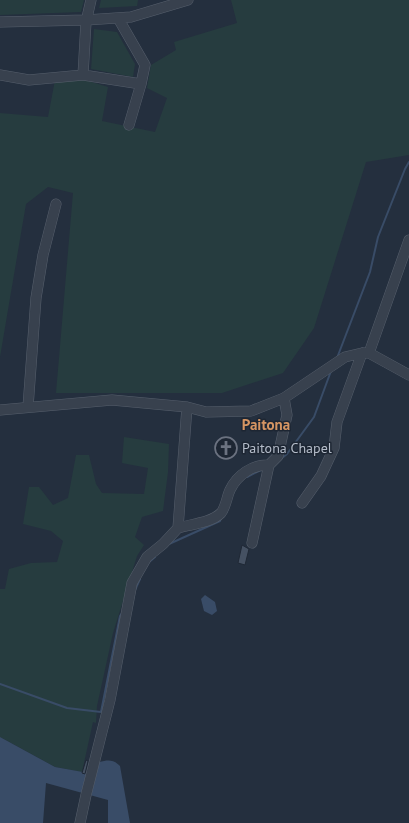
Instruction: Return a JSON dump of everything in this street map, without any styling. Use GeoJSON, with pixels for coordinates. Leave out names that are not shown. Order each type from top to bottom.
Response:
{"type":"FeatureCollection","features":[{"type":"Feature","properties":{"kind":"street"},"geometry":{"type":"LineString","coordinates":[[83,74],[86,20],[91,0]]}},
{"type":"Feature","properties":{"kind":"street"},"geometry":{"type":"LineString","coordinates":[[0,22],[131,18],[188,0]]}},
{"type":"Feature","properties":{"kind":"street"},"geometry":{"type":"LineString","coordinates":[[118,18],[145,65],[129,125]]}},
{"type":"Feature","properties":{"kind":"street"},"geometry":{"type":"LineString","coordinates":[[0,75],[29,80],[83,74],[141,84]]}},
{"type":"Feature","properties":{"kind":"street"},"geometry":{"type":"LineString","coordinates":[[28,407],[36,298],[43,255],[56,204]]}},
{"type":"Feature","properties":{"kind":"street"},"geometry":{"type":"LineString","coordinates":[[302,503],[321,476],[334,448],[337,422],[409,240]]}},
{"type":"Feature","properties":{"kind":"street"},"geometry":{"type":"LineString","coordinates":[[0,410],[112,400],[187,407],[206,412],[251,411],[284,398],[345,357],[365,353],[409,375]]}},
{"type":"Feature","properties":{"kind":"street"},"geometry":{"type":"LineString","coordinates":[[252,543],[269,465],[278,456],[287,415],[284,398]]}},
{"type":"Feature","properties":{"kind":"street"},"geometry":{"type":"LineString","coordinates":[[178,528],[187,407]]}},
{"type":"Feature","properties":{"kind":"street"},"geometry":{"type":"LineString","coordinates":[[80,823],[110,700],[132,583],[147,557],[163,544],[178,528],[212,519],[222,512],[230,490],[236,479],[246,471],[260,465],[269,465]]}},
{"type":"Feature","properties":{"kind":"green space"},"geometry":{"type":"Polygon","coordinates":[[[0,0],[84,0],[81,12],[0,15],[0,0]]]}},
{"type":"Feature","properties":{"kind":"green space"},"geometry":{"type":"Polygon","coordinates":[[[101,0],[138,0],[137,6],[99,8],[101,0]]]}},
{"type":"Feature","properties":{"kind":"green space"},"geometry":{"type":"Polygon","coordinates":[[[231,0],[409,0],[409,155],[366,162],[314,328],[283,373],[222,393],[56,393],[73,193],[48,187],[26,204],[0,357],[0,113],[48,117],[55,80],[82,79],[108,87],[102,121],[155,132],[167,98],[147,88],[151,65],[176,50],[174,42],[237,23],[231,0]]]}},
{"type":"Feature","properties":{"kind":"green space"},"geometry":{"type":"Polygon","coordinates":[[[94,29],[117,32],[135,64],[133,77],[91,69],[94,29]]]}},
{"type":"Feature","properties":{"kind":"green space"},"geometry":{"type":"Polygon","coordinates":[[[124,437],[169,444],[168,472],[163,511],[142,517],[135,537],[144,545],[137,556],[113,633],[97,706],[96,723],[93,722],[82,772],[55,767],[0,737],[0,589],[5,589],[9,569],[31,563],[57,562],[63,541],[51,531],[23,524],[29,487],[39,487],[53,505],[68,498],[76,455],[89,455],[96,484],[102,493],[144,494],[148,468],[122,463],[124,437]]]}},
{"type":"Feature","properties":{"kind":"water"},"geometry":{"type":"Polygon","coordinates":[[[205,595],[215,602],[217,611],[212,615],[204,611],[201,599],[205,595]]]}},
{"type":"Feature","properties":{"kind":"water"},"geometry":{"type":"Polygon","coordinates":[[[0,737],[55,767],[94,774],[99,762],[115,762],[120,766],[130,823],[108,823],[108,800],[46,783],[43,823],[0,823],[0,737]]]}},
{"type":"Feature","properties":{"kind":"building","name":"Paitona Chapel"},"geometry":{"type":"Polygon","coordinates":[[[219,440],[235,443],[233,456],[217,453],[219,440]]]}},
{"type":"Feature","properties":{"kind":"building"},"geometry":{"type":"Polygon","coordinates":[[[242,545],[249,549],[245,565],[238,563],[242,545]]]}},
{"type":"Feature","properties":{"kind":"building"},"geometry":{"type":"Polygon","coordinates":[[[86,760],[88,761],[85,774],[82,773],[86,760]]]}},
{"type":"Feature","properties":{"kind":"waterway"},"geometry":{"type":"LineString","coordinates":[[337,358],[370,272],[378,237],[409,162]]}},
{"type":"Feature","properties":{"kind":"waterway"},"geometry":{"type":"LineString","coordinates":[[282,458],[287,454],[314,417],[331,371]]}},
{"type":"Feature","properties":{"kind":"waterway"},"geometry":{"type":"LineString","coordinates":[[247,477],[261,470]]}},
{"type":"Feature","properties":{"kind":"waterway"},"geometry":{"type":"LineString","coordinates":[[169,544],[220,521],[221,518]]}},
{"type":"Feature","properties":{"kind":"waterway"},"geometry":{"type":"LineString","coordinates":[[148,563],[155,557]]}},
{"type":"Feature","properties":{"kind":"waterway"},"geometry":{"type":"LineString","coordinates":[[135,590],[140,579]]}},
{"type":"Feature","properties":{"kind":"waterway"},"geometry":{"type":"LineString","coordinates":[[0,684],[67,708],[101,712],[120,616],[122,613]]}},
{"type":"Feature","properties":{"kind":"place","name":"Paitona Chapel"},"geometry":{"type":"Point","coordinates":[226,448]}},
{"type":"Feature","properties":{"kind":"district","name":"Paitona"},"geometry":{"type":"Point","coordinates":[266,424]}}]}
